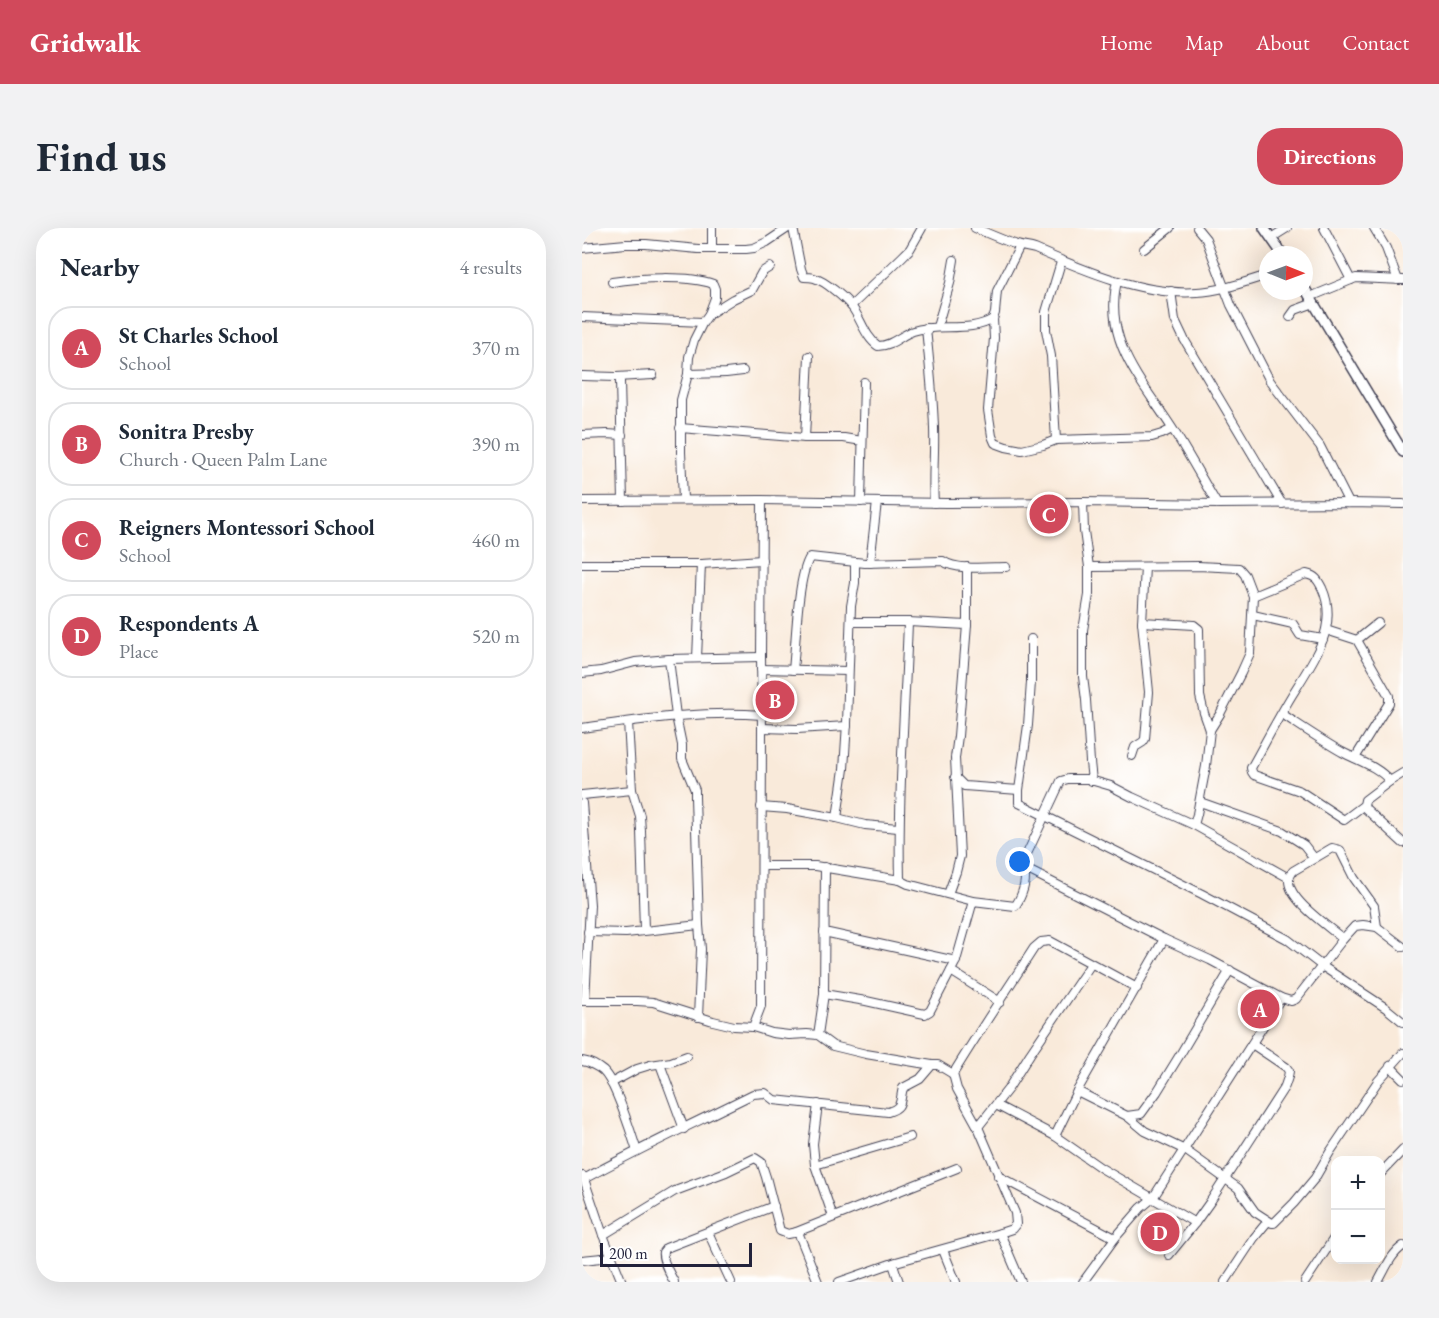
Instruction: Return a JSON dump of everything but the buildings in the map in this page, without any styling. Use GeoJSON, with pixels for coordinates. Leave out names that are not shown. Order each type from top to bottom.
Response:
{"type":"FeatureCollection","features":[{"type":"Feature","properties":{"kind":"main road"},"geometry":{"type":"LineString","coordinates":[[1264,228],[1277,246]]}},
{"type":"Feature","properties":{"kind":"main road"},"geometry":{"type":"LineString","coordinates":[[1312,300],[1403,452]]}},
{"type":"Feature","properties":{"kind":"street"},"geometry":{"type":"LineString","coordinates":[[712,228],[712,248]]}},
{"type":"Feature","properties":{"kind":"street"},"geometry":{"type":"LineString","coordinates":[[582,248],[636,244],[698,249],[750,249],[767,242],[788,228]]}},
{"type":"Feature","properties":{"kind":"street"},"geometry":{"type":"LineString","coordinates":[[794,228],[804,277],[815,278],[828,286],[851,306],[864,329],[879,346],[888,345],[913,331],[926,328],[968,326],[987,323],[993,319]]}},
{"type":"Feature","properties":{"kind":"street"},"geometry":{"type":"LineString","coordinates":[[851,306],[910,249],[922,228]]}},
{"type":"Feature","properties":{"kind":"street"},"geometry":{"type":"LineString","coordinates":[[975,228],[1020,246],[1032,248],[1061,262],[1117,281],[1157,290],[1197,292],[1225,288],[1259,278]]}},
{"type":"Feature","properties":{"kind":"street"},"geometry":{"type":"LineString","coordinates":[[1144,249],[1170,228]]}},
{"type":"Feature","properties":{"kind":"street"},"geometry":{"type":"LineString","coordinates":[[1197,228],[1206,239],[1231,305],[1270,381],[1320,446],[1348,503]]}},
{"type":"Feature","properties":{"kind":"street"},"geometry":{"type":"LineString","coordinates":[[1271,238],[1287,228]]}},
{"type":"Feature","properties":{"kind":"street"},"geometry":{"type":"LineString","coordinates":[[1324,228],[1351,280]]}},
{"type":"Feature","properties":{"kind":"street"},"geometry":{"type":"LineString","coordinates":[[1313,299],[1351,280],[1360,278],[1400,280],[1374,228]]}},
{"type":"Feature","properties":{"kind":"street"},"geometry":{"type":"LineString","coordinates":[[1020,246],[997,291],[993,319],[994,338],[988,410],[995,443],[1022,450],[1056,440],[1139,438],[1162,434],[1172,429]]}},
{"type":"Feature","properties":{"kind":"street"},"geometry":{"type":"LineString","coordinates":[[937,327],[954,260]]}},
{"type":"Feature","properties":{"kind":"street"},"geometry":{"type":"LineString","coordinates":[[1056,440],[1046,312],[1061,262]]}},
{"type":"Feature","properties":{"kind":"street"},"geometry":{"type":"LineString","coordinates":[[709,314],[752,290],[762,272],[770,267]]}},
{"type":"Feature","properties":{"kind":"street"},"geometry":{"type":"LineString","coordinates":[[612,282],[649,279],[690,280],[710,282],[715,289],[715,298],[709,314],[694,340],[681,400],[683,500]]}},
{"type":"Feature","properties":{"kind":"street"},"geometry":{"type":"LineString","coordinates":[[1117,281],[1114,292],[1114,322],[1124,350],[1137,376],[1217,504]]}},
{"type":"Feature","properties":{"kind":"street"},"geometry":{"type":"LineString","coordinates":[[1171,291],[1175,320],[1184,339],[1282,504]]}},
{"type":"Feature","properties":{"kind":"street"},"geometry":{"type":"LineString","coordinates":[[1290,317],[1295,310],[1312,300]]}},
{"type":"Feature","properties":{"kind":"street"},"geometry":{"type":"LineString","coordinates":[[582,317],[703,322]]}},
{"type":"Feature","properties":{"kind":"street"},"geometry":{"type":"LineString","coordinates":[[977,324],[994,338]]}},
{"type":"Feature","properties":{"kind":"street"},"geometry":{"type":"LineString","coordinates":[[926,328],[934,425],[933,503]]}},
{"type":"Feature","properties":{"kind":"street"},"geometry":{"type":"LineString","coordinates":[[805,438],[809,356]]}},
{"type":"Feature","properties":{"kind":"street"},"geometry":{"type":"LineString","coordinates":[[688,374],[743,371]]}},
{"type":"Feature","properties":{"kind":"street"},"geometry":{"type":"LineString","coordinates":[[582,376],[653,375]]}},
{"type":"Feature","properties":{"kind":"street"},"geometry":{"type":"LineString","coordinates":[[615,377],[621,381],[623,501]]}},
{"type":"Feature","properties":{"kind":"street"},"geometry":{"type":"LineString","coordinates":[[861,502],[864,382]]}},
{"type":"Feature","properties":{"kind":"street"},"geometry":{"type":"LineString","coordinates":[[680,428],[862,441]]}},
{"type":"Feature","properties":{"kind":"street"},"geometry":{"type":"LineString","coordinates":[[582,435],[622,435]]}},
{"type":"Feature","properties":{"kind":"street"},"geometry":{"type":"LineString","coordinates":[[753,1028],[761,1006],[762,500]]}},
{"type":"Feature","properties":{"kind":"street"},"geometry":{"type":"LineString","coordinates":[[582,501],[1403,504]]}},
{"type":"Feature","properties":{"kind":"street"},"geometry":{"type":"LineString","coordinates":[[870,563],[877,502]]}},
{"type":"Feature","properties":{"kind":"street"},"geometry":{"type":"LineString","coordinates":[[1083,502],[1089,567],[1089,595],[1083,630],[1083,677],[1092,781]]}},
{"type":"Feature","properties":{"kind":"street"},"geometry":{"type":"LineString","coordinates":[[793,670],[802,581],[810,557],[870,563],[943,561],[946,564],[967,567],[1006,567]]}},
{"type":"Feature","properties":{"kind":"street"},"geometry":{"type":"LineString","coordinates":[[582,564],[701,564],[762,560]]}},
{"type":"Feature","properties":{"kind":"street"},"geometry":{"type":"LineString","coordinates":[[837,818],[844,769],[855,562]]}},
{"type":"Feature","properties":{"kind":"street"},"geometry":{"type":"LineString","coordinates":[[697,658],[701,564]]}},
{"type":"Feature","properties":{"kind":"street"},"geometry":{"type":"LineString","coordinates":[[948,894],[960,856],[955,758],[967,625],[967,567]]}},
{"type":"Feature","properties":{"kind":"street"},"geometry":{"type":"LineString","coordinates":[[1089,567],[1239,568],[1245,575],[1253,596],[1250,653],[1210,730],[1200,802],[1194,825]]}},
{"type":"Feature","properties":{"kind":"street"},"geometry":{"type":"LineString","coordinates":[[1132,756],[1135,747],[1144,741],[1149,692],[1142,622],[1145,567]]}},
{"type":"Feature","properties":{"kind":"street"},"geometry":{"type":"LineString","coordinates":[[1253,596],[1306,574],[1312,575],[1318,578],[1327,599],[1328,614],[1323,639],[1306,675],[1251,768],[1254,775],[1300,791],[1344,820],[1364,805],[1365,800],[1403,773]]}},
{"type":"Feature","properties":{"kind":"street"},"geometry":{"type":"LineString","coordinates":[[1253,615],[1293,624],[1300,635],[1323,639]]}},
{"type":"Feature","properties":{"kind":"street"},"geometry":{"type":"LineString","coordinates":[[851,622],[967,625]]}},
{"type":"Feature","properties":{"kind":"street"},"geometry":{"type":"LineString","coordinates":[[900,880],[898,828],[908,622]]}},
{"type":"Feature","properties":{"kind":"street"},"geometry":{"type":"LineString","coordinates":[[1142,622],[1194,625],[1198,629],[1200,696],[1210,730]]}},
{"type":"Feature","properties":{"kind":"street"},"geometry":{"type":"LineString","coordinates":[[1358,640],[1378,623]]}},
{"type":"Feature","properties":{"kind":"street"},"geometry":{"type":"LineString","coordinates":[[1326,630],[1358,640],[1389,696],[1389,704],[1355,758]]}},
{"type":"Feature","properties":{"kind":"street"},"geometry":{"type":"LineString","coordinates":[[1031,639],[1028,725],[1019,803],[1287,939],[1403,1022]]}},
{"type":"Feature","properties":{"kind":"street"},"geometry":{"type":"LineString","coordinates":[[582,673],[601,671],[635,662],[761,657]]}},
{"type":"Feature","properties":{"kind":"street"},"geometry":{"type":"LineString","coordinates":[[669,659],[682,745],[682,759],[695,790],[701,949],[698,1017]]}},
{"type":"Feature","properties":{"kind":"street"},"geometry":{"type":"LineString","coordinates":[[761,669],[848,671]]}},
{"type":"Feature","properties":{"kind":"street"},"geometry":{"type":"LineString","coordinates":[[582,728],[676,716],[720,713],[762,715]]}},
{"type":"Feature","properties":{"kind":"street"},"geometry":{"type":"LineString","coordinates":[[1282,714],[1344,753],[1375,767],[1383,772],[1390,781]]}},
{"type":"Feature","properties":{"kind":"street"},"geometry":{"type":"LineString","coordinates":[[628,722],[632,790],[637,803],[641,831],[644,930]]}},
{"type":"Feature","properties":{"kind":"street"},"geometry":{"type":"LineString","coordinates":[[762,728],[847,726]]}},
{"type":"Feature","properties":{"kind":"street"},"geometry":{"type":"LineString","coordinates":[[956,777],[964,786],[1019,790]]}},
{"type":"Feature","properties":{"kind":"street"},"geometry":{"type":"LineString","coordinates":[[762,866],[825,867],[900,880],[972,901],[1015,906],[1025,880],[1025,858],[1061,781],[1068,779],[1092,781],[1111,786],[1194,825],[1289,878]]}},
{"type":"Feature","properties":{"kind":"street"},"geometry":{"type":"LineString","coordinates":[[956,794],[964,786]]}},
{"type":"Feature","properties":{"kind":"street"},"geometry":{"type":"LineString","coordinates":[[582,795],[632,790]]}},
{"type":"Feature","properties":{"kind":"street"},"geometry":{"type":"LineString","coordinates":[[1200,802],[1282,831],[1304,845],[1314,858]]}},
{"type":"Feature","properties":{"kind":"street"},"geometry":{"type":"LineString","coordinates":[[582,803],[590,905],[584,958],[584,1001],[653,1002],[734,1026],[789,1035],[818,1035],[833,1046],[866,1054],[938,1065],[953,1074],[957,1089],[978,1127],[1015,1213],[1016,1224],[1012,1229],[1000,1233],[839,1282]]}},
{"type":"Feature","properties":{"kind":"street"},"geometry":{"type":"LineString","coordinates":[[1364,805],[1403,843]]}},
{"type":"Feature","properties":{"kind":"street"},"geometry":{"type":"LineString","coordinates":[[761,807],[787,809],[865,825],[898,828]]}},
{"type":"Feature","properties":{"kind":"street"},"geometry":{"type":"LineString","coordinates":[[1343,939],[1300,903],[1289,883],[1293,872],[1332,848],[1340,850],[1354,878],[1374,906],[1377,927]]}},
{"type":"Feature","properties":{"kind":"street"},"geometry":{"type":"LineString","coordinates":[[818,1035],[824,993],[825,867]]}},
{"type":"Feature","properties":{"kind":"street"},"geometry":{"type":"LineString","coordinates":[[1024,868],[1291,1001],[1296,999],[1355,926],[1377,927],[1403,947]]}},
{"type":"Feature","properties":{"kind":"street"},"geometry":{"type":"LineString","coordinates":[[824,993],[925,1014],[930,1011],[956,961],[972,901]]}},
{"type":"Feature","properties":{"kind":"street"},"geometry":{"type":"LineString","coordinates":[[588,932],[626,933],[699,925]]}},
{"type":"Feature","properties":{"kind":"street"},"geometry":{"type":"LineString","coordinates":[[824,932],[956,961]]}},
{"type":"Feature","properties":{"kind":"street"},"geometry":{"type":"LineString","coordinates":[[1055,1136],[1077,1091],[1164,939]]}},
{"type":"Feature","properties":{"kind":"street"},"geometry":{"type":"LineString","coordinates":[[953,1074],[1034,948],[1041,942],[1050,941],[1137,988]]}},
{"type":"Feature","properties":{"kind":"street"},"geometry":{"type":"LineString","coordinates":[[978,1127],[1008,1089],[1091,964]]}},
{"type":"Feature","properties":{"kind":"street"},"geometry":{"type":"LineString","coordinates":[[1127,1116],[1141,1114],[1157,1092],[1230,970]]}},
{"type":"Feature","properties":{"kind":"street"},"geometry":{"type":"LineString","coordinates":[[951,971],[1000,1002]]}},
{"type":"Feature","properties":{"kind":"street"},"geometry":{"type":"LineString","coordinates":[[1083,1282],[1115,1238],[1141,1208],[1153,1198],[1281,998]]}},
{"type":"Feature","properties":{"kind":"street"},"geometry":{"type":"LineString","coordinates":[[1168,1255],[1195,1223],[1226,1178],[1288,1077],[1289,1071],[1286,1067],[1252,1044]]}},
{"type":"Feature","properties":{"kind":"street"},"geometry":{"type":"LineString","coordinates":[[1077,1091],[1127,1116],[1145,1131],[1185,1150],[1226,1178],[1238,1188],[1256,1212],[1274,1223],[1315,1178],[1372,1090],[1403,1053]]}},
{"type":"Feature","properties":{"kind":"street"},"geometry":{"type":"LineString","coordinates":[[611,1083],[637,1069],[687,1056]]}},
{"type":"Feature","properties":{"kind":"street"},"geometry":{"type":"LineString","coordinates":[[582,1061],[604,1071],[630,1129],[637,1151]]}},
{"type":"Feature","properties":{"kind":"street"},"geometry":{"type":"LineString","coordinates":[[660,1064],[684,1129]]}},
{"type":"Feature","properties":{"kind":"street"},"geometry":{"type":"LineString","coordinates":[[622,1282],[583,1176],[753,1094],[765,1093],[774,1100],[854,1109],[888,1112],[896,1110],[900,1105],[903,1088],[920,1079],[932,1065]]}},
{"type":"Feature","properties":{"kind":"street"},"geometry":{"type":"LineString","coordinates":[[1390,1066],[1403,1079]]}},
{"type":"Feature","properties":{"kind":"street"},"geometry":{"type":"LineString","coordinates":[[818,1104],[813,1144],[815,1165],[833,1217]]}},
{"type":"Feature","properties":{"kind":"street"},"geometry":{"type":"LineString","coordinates":[[996,1105],[1055,1136],[1101,1168],[1195,1223]]}},
{"type":"Feature","properties":{"kind":"street"},"geometry":{"type":"LineString","coordinates":[[815,1165],[910,1137]]}},
{"type":"Feature","properties":{"kind":"street"},"geometry":{"type":"LineString","coordinates":[[1385,1169],[1402,1154]]}},
{"type":"Feature","properties":{"kind":"street"},"geometry":{"type":"LineString","coordinates":[[603,1235],[675,1191],[726,1172],[755,1158],[761,1162],[780,1231],[788,1234],[957,1168]]}},
{"type":"Feature","properties":{"kind":"street"},"geometry":{"type":"LineString","coordinates":[[998,1176],[1115,1238]]}},
{"type":"Feature","properties":{"kind":"street"},"geometry":{"type":"LineString","coordinates":[[674,1282],[663,1256],[666,1248],[774,1206]]}},
{"type":"Feature","properties":{"kind":"street"},"geometry":{"type":"LineString","coordinates":[[1225,1282],[1268,1221]]}},
{"type":"Feature","properties":{"kind":"street"},"geometry":{"type":"LineString","coordinates":[[708,1232],[731,1282]]}},
{"type":"Feature","properties":{"kind":"street"},"geometry":{"type":"LineString","coordinates":[[794,1233],[798,1232],[818,1282]]}},
{"type":"Feature","properties":{"kind":"street"},"geometry":{"type":"LineString","coordinates":[[1000,1233],[1021,1282]]}},
{"type":"Feature","properties":{"kind":"street"},"geometry":{"type":"LineString","coordinates":[[1305,1282],[1331,1241]]}},
{"type":"Feature","properties":{"kind":"street"},"geometry":{"type":"LineString","coordinates":[[1378,1282],[1390,1261],[1403,1246]]}},
{"type":"Feature","properties":{"kind":"street"},"geometry":{"type":"LineString","coordinates":[[943,1250],[956,1282]]}},
{"type":"Feature","properties":{"kind":"street"},"geometry":{"type":"LineString","coordinates":[[582,1260],[612,1257]]}},
{"type":"Feature","properties":{"kind":"street"},"geometry":{"type":"LineString","coordinates":[[893,1264],[899,1282]]}},
{"type":"Feature","properties":{"kind":"place","name":"Reigners Montessori School"},"geometry":{"type":"Point","coordinates":[1049,514]}},
{"type":"Feature","properties":{"kind":"place","name":"Sonitra Presby"},"geometry":{"type":"Point","coordinates":[775,700]}},
{"type":"Feature","properties":{"kind":"place","name":"St Charles School"},"geometry":{"type":"Point","coordinates":[1260,1009]}},
{"type":"Feature","properties":{"kind":"place","name":"Respondents A"},"geometry":{"type":"Point","coordinates":[1160,1232]}}]}
